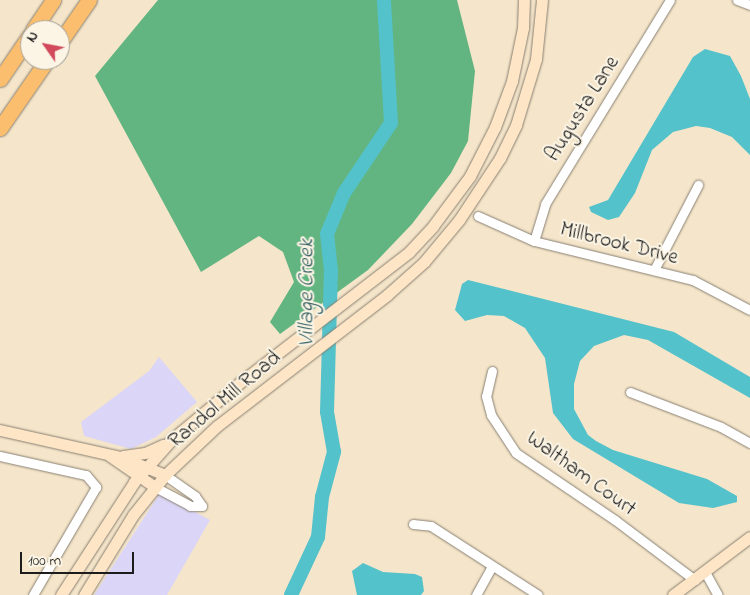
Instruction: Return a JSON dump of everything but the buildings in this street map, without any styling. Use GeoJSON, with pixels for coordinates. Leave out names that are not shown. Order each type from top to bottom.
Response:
{"type":"FeatureCollection","features":[{"type":"Feature","properties":{"kind":"highway"},"geometry":{"type":"LineString","coordinates":[[40,20],[53,0]]}},
{"type":"Feature","properties":{"kind":"highway"},"geometry":{"type":"LineString","coordinates":[[70,28],[89,0]]}},
{"type":"Feature","properties":{"kind":"highway"},"geometry":{"type":"LineString","coordinates":[[0,79],[20,50]]}},
{"type":"Feature","properties":{"kind":"highway"},"geometry":{"type":"LineString","coordinates":[[0,128],[40,70]]}},
{"type":"Feature","properties":{"kind":"main road"},"geometry":{"type":"LineString","coordinates":[[61,595],[142,471],[171,440],[243,380],[366,288],[415,245],[470,176],[495,127],[512,81],[523,28],[524,0]]}},
{"type":"Feature","properties":{"kind":"main road","name":"Randol Mill Road"},"geometry":{"type":"LineString","coordinates":[[0,430],[60,441],[115,456],[142,471],[165,475],[217,426],[370,308],[424,262],[459,220],[500,158],[516,125],[536,59],[542,0]]}},
{"type":"Feature","properties":{"kind":"main road"},"geometry":{"type":"LineString","coordinates":[[115,456],[145,453],[171,440]]}},
{"type":"Feature","properties":{"kind":"main road","name":"Randol Mill Road"},"geometry":{"type":"LineString","coordinates":[[142,471],[155,486]]}},
{"type":"Feature","properties":{"kind":"main road"},"geometry":{"type":"LineString","coordinates":[[84,595],[133,515],[165,475]]}},
{"type":"Feature","properties":{"kind":"main road"},"geometry":{"type":"LineString","coordinates":[[673,595],[750,538]]}},
{"type":"Feature","properties":{"kind":"street","name":"Augusta Lane"},"geometry":{"type":"LineString","coordinates":[[534,241],[545,204],[670,0]]}},
{"type":"Feature","properties":{"kind":"street"},"geometry":{"type":"LineString","coordinates":[[737,0],[750,5]]}},
{"type":"Feature","properties":{"kind":"street"},"geometry":{"type":"LineString","coordinates":[[654,270],[698,185]]}},
{"type":"Feature","properties":{"kind":"street","name":"Millbrook Drive"},"geometry":{"type":"LineString","coordinates":[[478,216],[534,241],[693,280],[749,308]]}},
{"type":"Feature","properties":{"kind":"street","name":"Waltham Court"},"geometry":{"type":"LineString","coordinates":[[492,371],[486,396],[491,415],[516,453],[615,520],[695,580]]}},
{"type":"Feature","properties":{"kind":"street"},"geometry":{"type":"LineString","coordinates":[[630,392],[721,427],[750,443]]}},
{"type":"Feature","properties":{"kind":"street"},"geometry":{"type":"LineString","coordinates":[[0,456],[86,475],[96,487],[35,592]]}},
{"type":"Feature","properties":{"kind":"street","name":"Randol Mill Road"},"geometry":{"type":"LineString","coordinates":[[155,486],[190,506],[202,506],[195,496],[165,475]]}},
{"type":"Feature","properties":{"kind":"street"},"geometry":{"type":"LineString","coordinates":[[413,524],[430,526],[538,595]]}},
{"type":"Feature","properties":{"kind":"street"},"geometry":{"type":"LineString","coordinates":[[476,595],[492,566]]}},
{"type":"Feature","properties":{"kind":"street"},"geometry":{"type":"LineString","coordinates":[[705,572],[718,595]]}},
{"type":"Feature","properties":{"kind":"shaded area"},"geometry":{"type":"Polygon","coordinates":[[[159,357],[197,402],[156,437],[131,449],[84,436],[81,422],[149,371],[159,357]]]}},
{"type":"Feature","properties":{"kind":"shaded area"},"geometry":{"type":"Polygon","coordinates":[[[160,493],[210,520],[167,595],[94,595],[160,493]]]}},
{"type":"Feature","properties":{"kind":"green space"},"geometry":{"type":"Polygon","coordinates":[[[158,0],[457,0],[475,71],[468,141],[451,173],[412,224],[368,270],[280,334],[270,322],[294,282],[283,252],[259,236],[201,272],[95,76],[158,0]]]}},
{"type":"Feature","properties":{"kind":"water"},"geometry":{"type":"Polygon","coordinates":[[[705,49],[730,56],[741,76],[750,99],[750,155],[732,137],[710,128],[696,126],[673,132],[652,150],[635,193],[619,217],[608,220],[591,212],[589,207],[608,200],[693,57],[705,49]]]}},
{"type":"Feature","properties":{"kind":"water"},"geometry":{"type":"Polygon","coordinates":[[[468,280],[674,332],[750,377],[750,398],[648,340],[624,335],[594,346],[580,361],[574,384],[574,409],[588,435],[596,441],[613,450],[707,479],[737,496],[737,502],[713,508],[679,503],[573,439],[553,413],[545,358],[525,328],[504,316],[487,315],[465,321],[455,310],[462,284],[468,280]]]}},
{"type":"Feature","properties":{"kind":"water"},"geometry":{"type":"Polygon","coordinates":[[[363,563],[383,572],[415,574],[422,577],[424,591],[421,595],[357,595],[352,571],[363,563]]]}},
{"type":"Feature","properties":{"kind":"waterway","name":"Village Creek"},"geometry":{"type":"LineString","coordinates":[[291,595],[318,537],[322,497],[334,452],[327,412],[331,271],[327,234],[344,193],[391,123],[384,0]]}}]}
